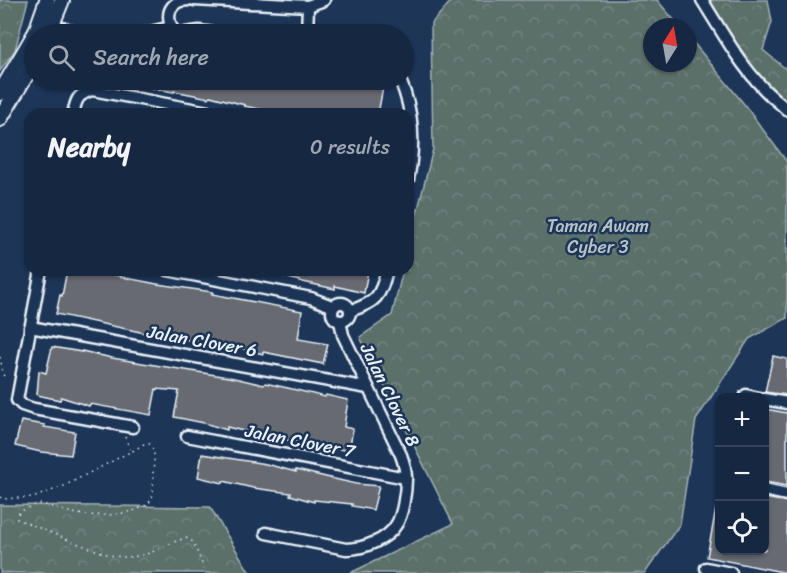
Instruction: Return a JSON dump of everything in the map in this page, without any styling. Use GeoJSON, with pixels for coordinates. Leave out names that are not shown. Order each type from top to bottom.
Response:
{"type":"FeatureCollection","features":[{"type":"Feature","properties":{"kind":"street"},"geometry":{"type":"LineString","coordinates":[[47,0],[47,24]]}},
{"type":"Feature","properties":{"kind":"street"},"geometry":{"type":"LineString","coordinates":[[49,24],[62,0]]}},
{"type":"Feature","properties":{"kind":"street"},"geometry":{"type":"LineString","coordinates":[[171,24],[169,20],[171,10],[177,2],[188,0]]}},
{"type":"Feature","properties":{"kind":"street"},"geometry":{"type":"LineString","coordinates":[[194,0],[309,6],[324,0]]}},
{"type":"Feature","properties":{"kind":"street"},"geometry":{"type":"LineString","coordinates":[[702,0],[723,36],[744,65],[763,88],[787,110]]}},
{"type":"Feature","properties":{"kind":"street"},"geometry":{"type":"LineString","coordinates":[[308,24],[309,6]]}},
{"type":"Feature","properties":{"kind":"street"},"geometry":{"type":"LineString","coordinates":[[0,93],[24,53]]}},
{"type":"Feature","properties":{"kind":"street"},"geometry":{"type":"LineString","coordinates":[[0,119],[24,82]]}},
{"type":"Feature","properties":{"kind":"street"},"geometry":{"type":"LineString","coordinates":[[74,108],[78,97],[92,90],[187,108]]}},
{"type":"Feature","properties":{"kind":"street"},"geometry":{"type":"LineString","coordinates":[[403,90],[408,108]]}},
{"type":"Feature","properties":{"kind":"street"},"geometry":{"type":"LineString","coordinates":[[40,276],[17,400],[22,405],[133,427]]}},
{"type":"Feature","properties":{"kind":"street"},"geometry":{"type":"LineString","coordinates":[[198,276],[311,298],[334,307]]}},
{"type":"Feature","properties":{"kind":"street"},"geometry":{"type":"LineString","coordinates":[[350,311],[345,304],[339,303],[332,312],[333,317],[340,321],[347,318],[350,311],[367,305],[377,296],[385,276]]}},
{"type":"Feature","properties":{"kind":"street","name":"Jalan Clover 8"},"geometry":{"type":"LineString","coordinates":[[266,533],[346,549],[364,547],[388,534],[396,526],[401,514],[406,478],[405,465],[343,335],[340,321]]}},
{"type":"Feature","properties":{"kind":"street","name":"Jalan Clover 6"},"geometry":{"type":"LineString","coordinates":[[30,327],[368,388]]}},
{"type":"Feature","properties":{"kind":"street"},"geometry":{"type":"LineString","coordinates":[[769,400],[787,403]]}},
{"type":"Feature","properties":{"kind":"street","name":"Jalan Clover 7"},"geometry":{"type":"LineString","coordinates":[[188,436],[406,478]]}},
{"type":"Feature","properties":{"kind":"street"},"geometry":{"type":"LineString","coordinates":[[769,491],[787,495]]}},
{"type":"Feature","properties":{"kind":"street"},"geometry":{"type":"LineString","coordinates":[[706,568],[731,573]]}},
{"type":"Feature","properties":{"kind":"path"},"geometry":{"type":"LineString","coordinates":[[0,357],[4,378]]}},
{"type":"Feature","properties":{"kind":"path"},"geometry":{"type":"LineString","coordinates":[[120,425],[131,452]]}},
{"type":"Feature","properties":{"kind":"path"},"geometry":{"type":"LineString","coordinates":[[0,497],[2,499],[35,497],[79,480],[144,444],[150,444],[154,454],[153,492],[147,505],[136,510],[94,516],[37,504],[19,512],[17,519],[101,553],[117,557],[155,552],[186,538],[194,542],[206,573]]}},
{"type":"Feature","properties":{"kind":"green space"},"geometry":{"type":"Polygon","coordinates":[[[0,0],[28,0],[15,50],[0,71],[0,0]]]}},
{"type":"Feature","properties":{"kind":"green space","name":"Taman Awam Cyber 3"},"geometry":{"type":"Polygon","coordinates":[[[452,0],[657,0],[672,18],[643,18],[643,72],[697,72],[697,47],[744,104],[787,162],[787,318],[749,339],[696,420],[680,524],[645,573],[350,573],[453,524],[360,337],[392,315],[402,276],[414,276],[414,225],[433,149],[431,24],[452,0]]]}},
{"type":"Feature","properties":{"kind":"green space"},"geometry":{"type":"Polygon","coordinates":[[[699,0],[768,0],[772,22],[763,50],[787,70],[787,105],[767,87],[724,28],[699,0]]]}},
{"type":"Feature","properties":{"kind":"green space"},"geometry":{"type":"Polygon","coordinates":[[[0,505],[210,507],[250,573],[0,573],[0,505]]]}},
{"type":"Feature","properties":{"kind":"building"},"geometry":{"type":"Polygon","coordinates":[[[162,90],[382,90],[379,108],[254,108],[210,96],[209,98],[162,90]]]}},
{"type":"Feature","properties":{"kind":"building"},"geometry":{"type":"Polygon","coordinates":[[[66,276],[121,276],[213,292],[212,294],[302,311],[298,339],[328,344],[323,364],[263,352],[263,354],[233,346],[232,348],[145,333],[56,314],[60,295],[62,296],[66,276]]]}},
{"type":"Feature","properties":{"kind":"building"},"geometry":{"type":"Polygon","coordinates":[[[281,276],[367,276],[364,293],[281,276]]]}},
{"type":"Feature","properties":{"kind":"building"},"geometry":{"type":"Polygon","coordinates":[[[52,347],[264,385],[265,383],[348,400],[344,427],[353,429],[349,451],[227,427],[227,430],[174,417],[179,391],[156,389],[151,415],[90,404],[89,406],[61,397],[60,400],[37,395],[39,371],[46,373],[52,347]]]}},
{"type":"Feature","properties":{"kind":"building"},"geometry":{"type":"Polygon","coordinates":[[[773,356],[787,359],[787,395],[765,392],[773,356]]]}},
{"type":"Feature","properties":{"kind":"building"},"geometry":{"type":"Polygon","coordinates":[[[769,410],[787,413],[787,486],[769,483],[769,410]]]}},
{"type":"Feature","properties":{"kind":"building"},"geometry":{"type":"Polygon","coordinates":[[[21,421],[75,432],[71,455],[15,446],[21,421]]]}},
{"type":"Feature","properties":{"kind":"building"},"geometry":{"type":"Polygon","coordinates":[[[202,454],[266,464],[356,484],[379,486],[373,510],[352,506],[352,504],[314,500],[314,502],[290,495],[291,493],[198,477],[202,454]]]}},
{"type":"Feature","properties":{"kind":"building"},"geometry":{"type":"Polygon","coordinates":[[[769,499],[787,502],[787,573],[707,557],[715,514],[715,555],[769,555],[769,499]]]}}]}
